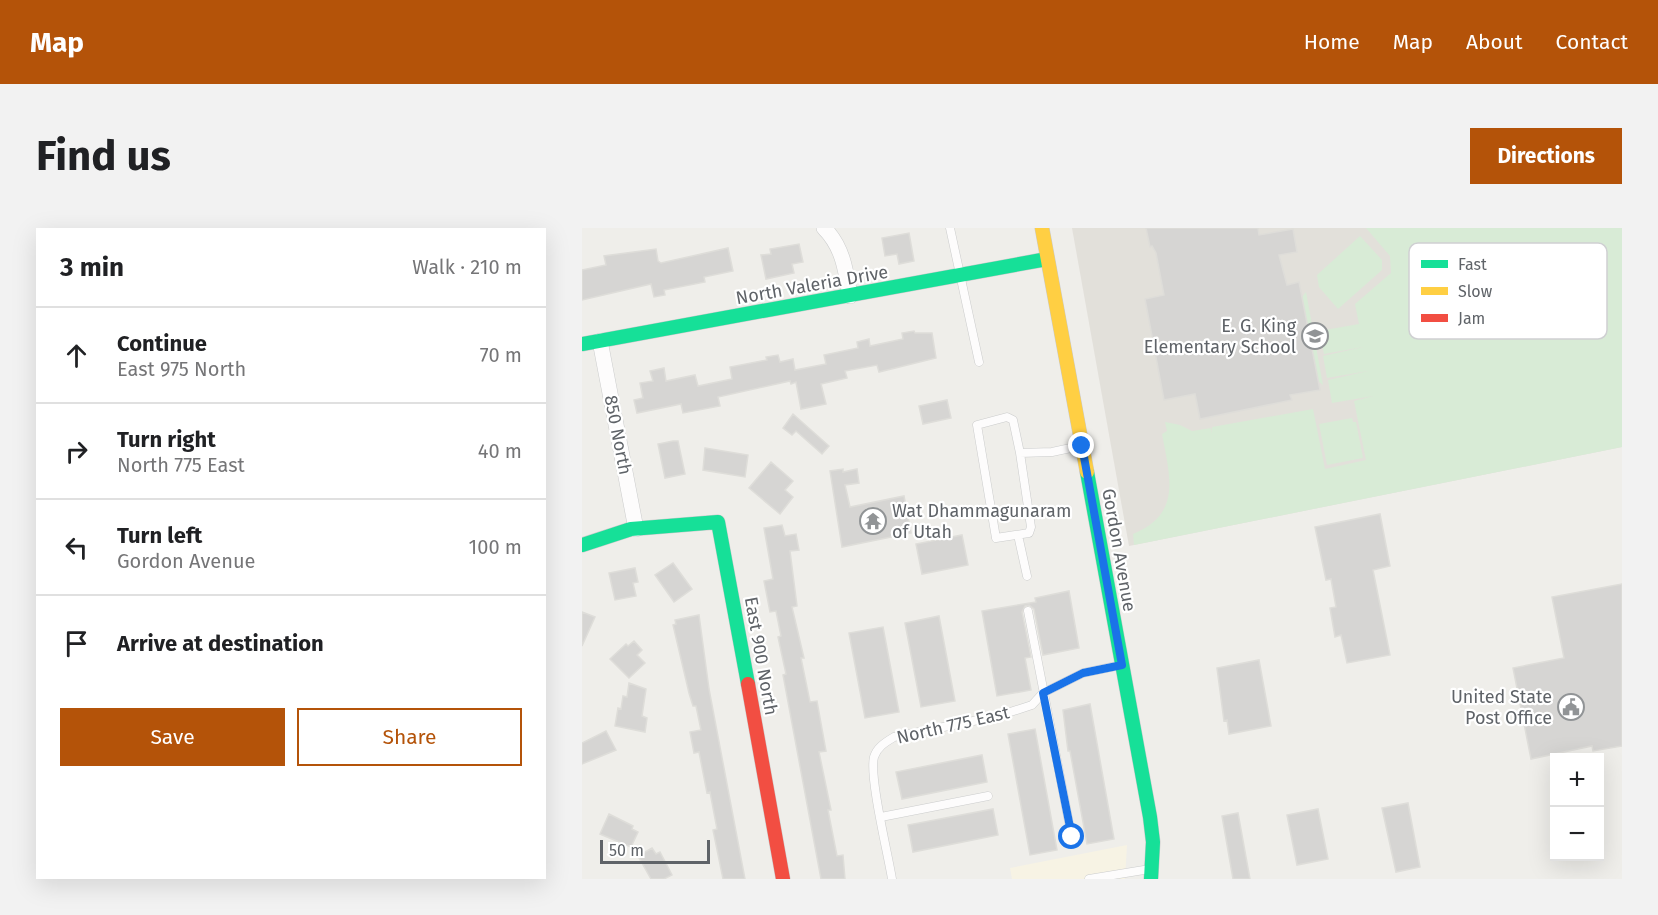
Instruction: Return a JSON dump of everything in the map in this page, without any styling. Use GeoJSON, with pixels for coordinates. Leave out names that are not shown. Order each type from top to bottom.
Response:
{"type":"FeatureCollection","features":[{"type":"Feature","properties":{"kind":"street"},"geometry":{"type":"LineString","coordinates":[[824,228],[835,240],[843,257],[850,296]]}},
{"type":"Feature","properties":{"kind":"street","name":"Gordon Avenue"},"geometry":{"type":"LineString","coordinates":[[1042,228],[1152,831],[1151,874]]}},
{"type":"Feature","properties":{"kind":"street","name":"North Valeria Drive"},"geometry":{"type":"LineString","coordinates":[[582,344],[1047,259]]}},
{"type":"Feature","properties":{"kind":"street","name":"850 North"},"geometry":{"type":"LineString","coordinates":[[600,341],[636,529]]}},
{"type":"Feature","properties":{"kind":"street","name":"East 900 North"},"geometry":{"type":"LineString","coordinates":[[636,529],[718,522],[783,879]]}},
{"type":"Feature","properties":{"kind":"street"},"geometry":{"type":"LineString","coordinates":[[582,544],[592,539],[636,529]]}},
{"type":"Feature","properties":{"kind":"lane"},"geometry":{"type":"LineString","coordinates":[[950,228],[979,362]]}},
{"type":"Feature","properties":{"kind":"lane"},"geometry":{"type":"LineString","coordinates":[[1007,417],[1013,420],[1020,453],[1031,527],[1029,532],[996,538],[977,425],[1007,417]]}},
{"type":"Feature","properties":{"kind":"lane"},"geometry":{"type":"LineString","coordinates":[[1020,453],[1052,452],[1082,446]]}},
{"type":"Feature","properties":{"kind":"lane"},"geometry":{"type":"LineString","coordinates":[[1018,535],[1027,576]]}},
{"type":"Feature","properties":{"kind":"lane"},"geometry":{"type":"LineString","coordinates":[[1028,611],[1072,837]]}},
{"type":"Feature","properties":{"kind":"lane","name":"North 775 East"},"geometry":{"type":"LineString","coordinates":[[881,817],[873,774],[874,756],[881,745],[894,737],[998,717],[1032,705],[1043,693],[1083,673],[1122,665]]}},
{"type":"Feature","properties":{"kind":"lane"},"geometry":{"type":"LineString","coordinates":[[892,879],[881,817],[988,796]]}},
{"type":"Feature","properties":{"kind":"lane"},"geometry":{"type":"LineString","coordinates":[[1089,879],[1151,874]]}},
{"type":"Feature","properties":{"kind":"shaded area","name":"E. G. King Elementary School"},"geometry":{"type":"Polygon","coordinates":[[[1072,228],[1457,228],[1469,243],[1409,243],[1409,339],[1542,339],[1622,443],[1622,447],[1129,546],[1072,228]]]}},
{"type":"Feature","properties":{"kind":"shaded area"},"geometry":{"type":"Polygon","coordinates":[[[1127,845],[1125,879],[1012,879],[1010,868],[1127,845]]]}},
{"type":"Feature","properties":{"kind":"green space"},"geometry":{"type":"Polygon","coordinates":[[[1366,228],[1622,228],[1622,447],[1134,545],[1133,534],[1149,526],[1166,505],[1169,479],[1162,434],[1167,431],[1165,422],[1180,425],[1192,431],[1211,428],[1212,434],[1212,427],[1313,409],[1325,469],[1366,460],[1354,401],[1373,396],[1332,403],[1328,380],[1368,371],[1327,378],[1323,356],[1363,347],[1324,354],[1319,331],[1359,324],[1355,304],[1391,273],[1390,256],[1366,228]]]}},
{"type":"Feature","properties":{"kind":"green space"},"geometry":{"type":"Polygon","coordinates":[[[1360,236],[1382,260],[1382,270],[1338,309],[1319,287],[1317,275],[1360,236]]]}},
{"type":"Feature","properties":{"kind":"green space"},"geometry":{"type":"Polygon","coordinates":[[[1306,292],[1323,385],[1318,381],[1302,297],[1306,292]]]}},
{"type":"Feature","properties":{"kind":"green space"},"geometry":{"type":"Polygon","coordinates":[[[1352,418],[1353,422],[1356,422],[1363,458],[1327,465],[1319,424],[1352,418]]]}},
{"type":"Feature","properties":{"kind":"building"},"geometry":{"type":"Polygon","coordinates":[[[1146,228],[1258,228],[1259,235],[1293,229],[1297,252],[1279,255],[1287,285],[1299,282],[1320,390],[1290,395],[1292,400],[1200,419],[1195,394],[1164,400],[1145,299],[1164,295],[1156,253],[1152,246],[1150,247],[1146,228]]]}},
{"type":"Feature","properties":{"kind":"building"},"geometry":{"type":"Polygon","coordinates":[[[909,233],[914,261],[899,264],[897,254],[885,256],[882,238],[909,233]]]}},
{"type":"Feature","properties":{"kind":"building"},"geometry":{"type":"Polygon","coordinates":[[[799,244],[803,262],[792,264],[794,273],[766,279],[761,255],[771,254],[770,249],[799,244]]]}},
{"type":"Feature","properties":{"kind":"building"},"geometry":{"type":"Polygon","coordinates":[[[728,248],[733,271],[704,277],[705,282],[664,290],[665,295],[654,297],[651,284],[582,300],[582,270],[606,265],[604,256],[656,249],[658,261],[661,263],[728,248]]]}},
{"type":"Feature","properties":{"kind":"building"},"geometry":{"type":"Polygon","coordinates":[[[914,331],[915,333],[932,333],[936,358],[879,372],[877,365],[845,371],[847,378],[821,384],[826,404],[801,409],[796,382],[791,384],[790,381],[718,397],[720,406],[683,413],[681,404],[637,413],[634,400],[643,398],[640,383],[653,381],[650,371],[664,368],[666,381],[695,375],[698,386],[732,379],[730,367],[767,360],[766,357],[778,355],[780,362],[793,359],[795,370],[826,364],[824,355],[858,348],[857,342],[869,339],[870,346],[903,339],[902,333],[914,331]]]}},
{"type":"Feature","properties":{"kind":"building"},"geometry":{"type":"Polygon","coordinates":[[[947,400],[951,418],[923,424],[919,406],[947,400]]]}},
{"type":"Feature","properties":{"kind":"building"},"geometry":{"type":"Polygon","coordinates":[[[793,414],[829,446],[822,454],[796,431],[792,435],[783,428],[793,414]]]}},
{"type":"Feature","properties":{"kind":"building"},"geometry":{"type":"Polygon","coordinates":[[[678,441],[685,474],[665,478],[658,444],[678,441]]]}},
{"type":"Feature","properties":{"kind":"building"},"geometry":{"type":"Polygon","coordinates":[[[705,448],[748,455],[745,477],[703,470],[705,448]]]}},
{"type":"Feature","properties":{"kind":"building"},"geometry":{"type":"Polygon","coordinates":[[[771,462],[793,481],[785,490],[793,497],[780,514],[749,488],[771,462]]]}},
{"type":"Feature","properties":{"kind":"building","name":"Wat Dhammagunaram of Utah"},"geometry":{"type":"Polygon","coordinates":[[[843,469],[843,472],[857,469],[859,483],[845,485],[850,507],[904,496],[911,533],[842,547],[830,471],[843,469]]]}},
{"type":"Feature","properties":{"kind":"building"},"geometry":{"type":"Polygon","coordinates":[[[1380,514],[1390,566],[1373,570],[1390,655],[1347,663],[1341,635],[1335,637],[1330,608],[1336,607],[1331,579],[1326,580],[1315,527],[1380,514]]]}},
{"type":"Feature","properties":{"kind":"building"},"geometry":{"type":"Polygon","coordinates":[[[782,525],[785,536],[796,534],[799,550],[790,551],[797,606],[792,607],[804,658],[801,658],[810,702],[817,701],[826,751],[819,752],[831,810],[828,810],[837,856],[843,855],[845,879],[821,879],[783,675],[786,674],[778,637],[781,636],[776,611],[770,612],[764,581],[773,579],[764,528],[782,525]]]}},
{"type":"Feature","properties":{"kind":"building"},"geometry":{"type":"Polygon","coordinates":[[[962,535],[968,565],[922,574],[916,544],[962,535]]]}},
{"type":"Feature","properties":{"kind":"building"},"geometry":{"type":"Polygon","coordinates":[[[673,563],[692,589],[674,602],[655,575],[673,563]]]}},
{"type":"Feature","properties":{"kind":"building"},"geometry":{"type":"Polygon","coordinates":[[[635,568],[638,582],[633,583],[636,596],[615,600],[609,573],[635,568]]]}},
{"type":"Feature","properties":{"kind":"building","name":"United State Post Office"},"geometry":{"type":"Polygon","coordinates":[[[1622,584],[1622,746],[1593,751],[1592,746],[1550,753],[1550,755],[1531,759],[1513,668],[1564,658],[1552,597],[1622,584]]]}},
{"type":"Feature","properties":{"kind":"building"},"geometry":{"type":"Polygon","coordinates":[[[1069,591],[1079,648],[1043,655],[1034,609],[1029,605],[1025,606],[1022,612],[1031,657],[1025,658],[1031,690],[997,696],[982,611],[1036,602],[1035,598],[1069,591]]]}},
{"type":"Feature","properties":{"kind":"building"},"geometry":{"type":"Polygon","coordinates":[[[582,612],[595,617],[582,646],[582,612]]]}},
{"type":"Feature","properties":{"kind":"building"},"geometry":{"type":"Polygon","coordinates":[[[699,615],[709,689],[745,879],[723,879],[713,830],[717,829],[710,792],[707,793],[699,752],[694,753],[690,732],[701,730],[696,706],[693,706],[689,693],[673,625],[676,624],[675,620],[699,615]]]}},
{"type":"Feature","properties":{"kind":"building"},"geometry":{"type":"Polygon","coordinates":[[[939,616],[955,701],[921,707],[905,623],[939,616]]]}},
{"type":"Feature","properties":{"kind":"building"},"geometry":{"type":"Polygon","coordinates":[[[883,627],[899,712],[865,718],[849,633],[883,627]]]}},
{"type":"Feature","properties":{"kind":"building"},"geometry":{"type":"Polygon","coordinates":[[[634,641],[642,650],[637,655],[645,663],[629,678],[610,659],[626,644],[628,646],[634,641]]]}},
{"type":"Feature","properties":{"kind":"building"},"geometry":{"type":"Polygon","coordinates":[[[1259,660],[1271,726],[1229,734],[1227,720],[1224,721],[1217,668],[1259,660]]]}},
{"type":"Feature","properties":{"kind":"building"},"geometry":{"type":"Polygon","coordinates":[[[629,683],[646,689],[642,716],[647,718],[645,732],[615,726],[618,708],[621,709],[623,696],[627,697],[629,683]]]}},
{"type":"Feature","properties":{"kind":"building"},"geometry":{"type":"Polygon","coordinates":[[[1090,704],[1114,839],[1087,844],[1070,751],[1068,751],[1063,710],[1090,704]]]}},
{"type":"Feature","properties":{"kind":"building"},"geometry":{"type":"Polygon","coordinates":[[[1035,729],[1057,850],[1030,855],[1008,734],[1035,729]]]}},
{"type":"Feature","properties":{"kind":"building"},"geometry":{"type":"Polygon","coordinates":[[[606,731],[616,750],[582,764],[582,743],[606,731]]]}},
{"type":"Feature","properties":{"kind":"building"},"geometry":{"type":"Polygon","coordinates":[[[982,755],[987,782],[902,799],[896,772],[982,755]]]}},
{"type":"Feature","properties":{"kind":"building"},"geometry":{"type":"Polygon","coordinates":[[[1408,803],[1420,867],[1396,872],[1382,808],[1408,803]]]}},
{"type":"Feature","properties":{"kind":"building"},"geometry":{"type":"Polygon","coordinates":[[[993,809],[998,835],[913,852],[908,825],[993,809]]]}},
{"type":"Feature","properties":{"kind":"building"},"geometry":{"type":"Polygon","coordinates":[[[1318,809],[1328,859],[1297,865],[1287,815],[1318,809]]]}},
{"type":"Feature","properties":{"kind":"building"},"geometry":{"type":"Polygon","coordinates":[[[1238,813],[1250,879],[1233,879],[1222,816],[1238,813]]]}},
{"type":"Feature","properties":{"kind":"building"},"geometry":{"type":"Polygon","coordinates":[[[609,814],[633,826],[632,829],[638,832],[631,847],[600,834],[609,814]]]}},
{"type":"Feature","properties":{"kind":"building"},"geometry":{"type":"Polygon","coordinates":[[[652,848],[656,854],[660,852],[672,875],[664,879],[651,879],[638,856],[652,848]]]}},
{"type":"Feature","properties":{"kind":"traffic: fast"},"geometry":{"type":"LineString","coordinates":[[582,344],[1047,259]]}},
{"type":"Feature","properties":{"kind":"traffic: fast"},"geometry":{"type":"LineString","coordinates":[[1087,472],[1150,817],[1153,842],[1151,879]]}},
{"type":"Feature","properties":{"kind":"traffic: fast"},"geometry":{"type":"LineString","coordinates":[[582,545],[631,529],[718,522],[748,684]]}},
{"type":"Feature","properties":{"kind":"traffic: slow"},"geometry":{"type":"LineString","coordinates":[[1042,228],[1087,472]]}},
{"type":"Feature","properties":{"kind":"traffic: jam"},"geometry":{"type":"LineString","coordinates":[[748,684],[783,879]]}},
{"type":"Feature","properties":{"kind":"place","name":"E. G. King Elementary School"},"geometry":{"type":"Point","coordinates":[1315,336]}},
{"type":"Feature","properties":{"kind":"place","name":"Wat Dhammagunaram of Utah"},"geometry":{"type":"Point","coordinates":[873,521]}},
{"type":"Feature","properties":{"kind":"place","name":"United State Post Office"},"geometry":{"type":"Point","coordinates":[1571,707]}},
{"type":"Feature","properties":{"kind":"route"},"geometry":{"type":"LineString","coordinates":[[1072,837],[1043,693],[1083,673],[1122,665],[1082,446]]}}]}
